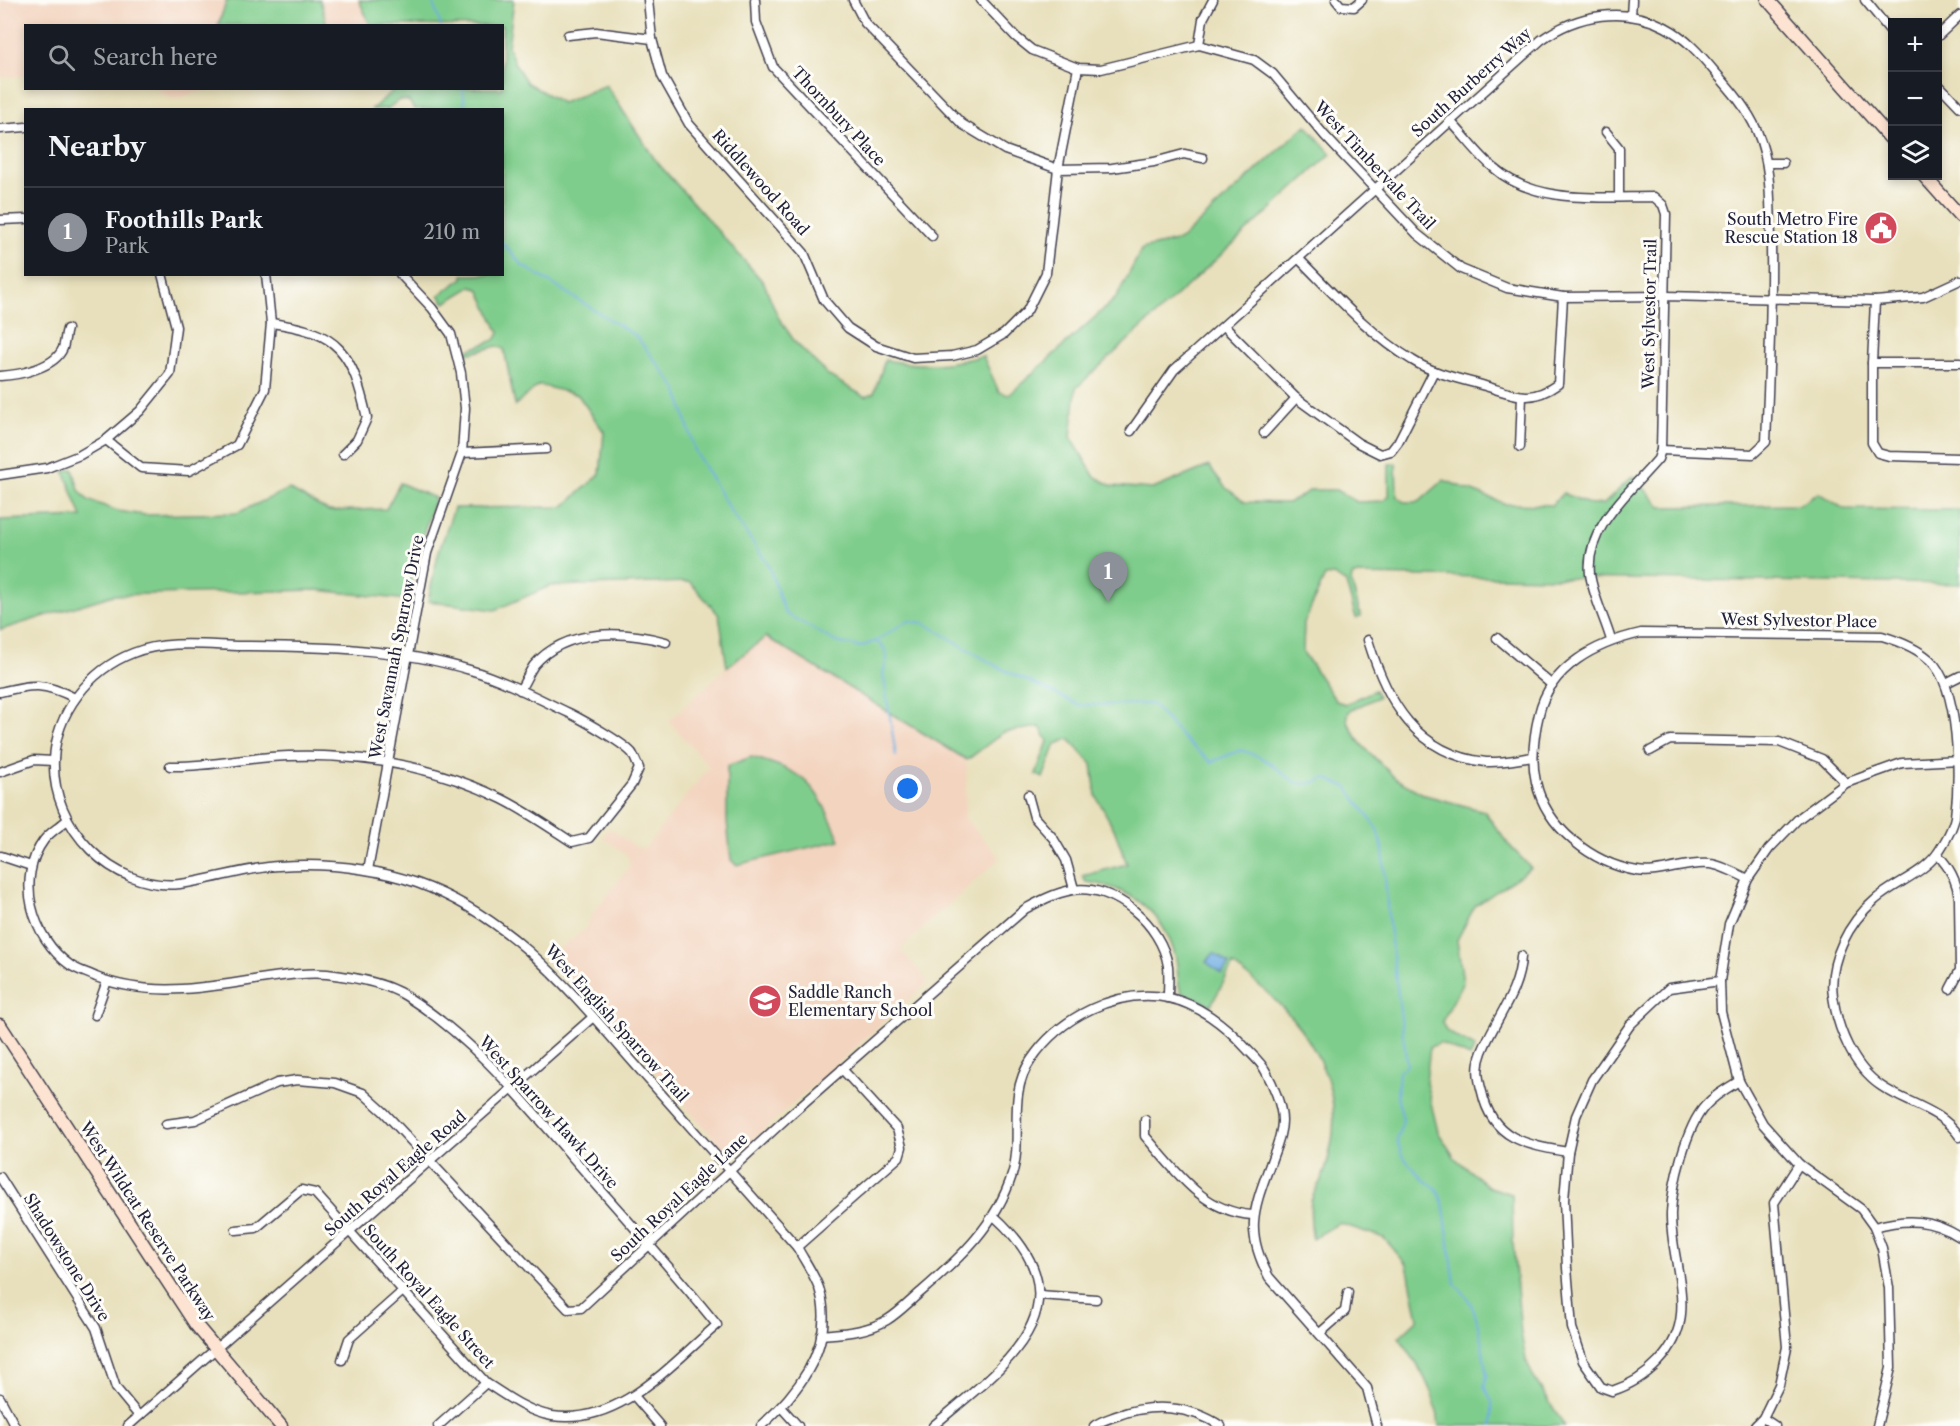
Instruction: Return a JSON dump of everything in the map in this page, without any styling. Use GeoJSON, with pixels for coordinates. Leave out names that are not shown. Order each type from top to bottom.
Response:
{"type":"FeatureCollection","features":[{"type":"Feature","properties":{"kind":"main road"},"geometry":{"type":"LineString","coordinates":[[1768,0],[1888,134]]}},
{"type":"Feature","properties":{"kind":"main road"},"geometry":{"type":"LineString","coordinates":[[1928,180],[1960,216]]}},
{"type":"Feature","properties":{"kind":"main road","name":"West Wildcat Reserve Parkway"},"geometry":{"type":"LineString","coordinates":[[0,1025],[163,1276],[215,1351],[281,1426]]}},
{"type":"Feature","properties":{"kind":"street","name":"Riddlewood Road"},"geometry":{"type":"LineString","coordinates":[[648,0],[652,39],[662,76],[689,124],[804,253],[824,300],[848,328],[876,346],[913,358],[952,356],[977,350],[1004,334],[1027,311],[1046,273],[1058,169],[1078,68]]}},
{"type":"Feature","properties":{"kind":"street","name":"Thornbury Place"},"geometry":{"type":"LineString","coordinates":[[755,0],[756,22],[773,67],[932,236]]}},
{"type":"Feature","properties":{"kind":"street"},"geometry":{"type":"LineString","coordinates":[[853,0],[865,23],[963,124],[1005,150],[1058,169],[1112,168],[1154,162],[1184,154],[1203,158]]}},
{"type":"Feature","properties":{"kind":"street","name":"West Timbervale Trail"},"geometry":{"type":"LineString","coordinates":[[981,0],[1016,37],[1032,50],[1049,59],[1078,68],[1101,69],[1199,45],[1254,60],[1273,74],[1374,189],[1417,234],[1461,269],[1507,288],[1563,297],[1666,296],[1875,301],[1923,297],[1960,280]]}},
{"type":"Feature","properties":{"kind":"street"},"geometry":{"type":"LineString","coordinates":[[1199,45],[1203,19],[1213,0]]}},
{"type":"Feature","properties":{"kind":"street"},"geometry":{"type":"LineString","coordinates":[[1336,0],[1341,6],[1354,7],[1362,0]]}},
{"type":"Feature","properties":{"kind":"street"},"geometry":{"type":"LineString","coordinates":[[1631,16],[1632,0]]}},
{"type":"Feature","properties":{"kind":"street"},"geometry":{"type":"LineString","coordinates":[[1865,0],[1888,27]]}},
{"type":"Feature","properties":{"kind":"street","name":"South Burberry Way"},"geometry":{"type":"LineString","coordinates":[[1131,431],[1174,370],[1554,30],[1586,18],[1631,16],[1651,20],[1692,45],[1747,112],[1757,131],[1770,179],[1772,298],[1766,442],[1753,454],[1741,455],[1661,450]]}},
{"type":"Feature","properties":{"kind":"street"},"geometry":{"type":"LineString","coordinates":[[1942,33],[1958,20]]}},
{"type":"Feature","properties":{"kind":"street"},"geometry":{"type":"LineString","coordinates":[[568,35],[596,33],[652,39]]}},
{"type":"Feature","properties":{"kind":"street"},"geometry":{"type":"LineString","coordinates":[[1942,88],[1960,107]]}},
{"type":"Feature","properties":{"kind":"street","name":"West Sylvestor Trail"},"geometry":{"type":"LineString","coordinates":[[1450,121],[1494,168],[1517,184],[1543,194],[1654,197],[1663,205],[1666,214],[1666,296],[1661,450]]}},
{"type":"Feature","properties":{"kind":"street"},"geometry":{"type":"LineString","coordinates":[[0,129],[24,127]]}},
{"type":"Feature","properties":{"kind":"street"},"geometry":{"type":"LineString","coordinates":[[1606,132],[1619,148],[1619,197]]}},
{"type":"Feature","properties":{"kind":"street"},"geometry":{"type":"LineString","coordinates":[[1767,163],[1783,163]]}},
{"type":"Feature","properties":{"kind":"street"},"geometry":{"type":"LineString","coordinates":[[0,220],[24,219]]}},
{"type":"Feature","properties":{"kind":"street"},"geometry":{"type":"LineString","coordinates":[[1299,259],[1366,327],[1412,361],[1434,371],[1522,396],[1543,395],[1558,384],[1563,297]]}},
{"type":"Feature","properties":{"kind":"street"},"geometry":{"type":"LineString","coordinates":[[0,475],[47,468],[80,455],[106,440],[140,411],[170,374],[176,327],[163,276]]}},
{"type":"Feature","properties":{"kind":"street"},"geometry":{"type":"LineString","coordinates":[[106,440],[141,468],[189,471],[237,445],[265,389],[271,323],[266,276]]}},
{"type":"Feature","properties":{"kind":"street","name":"West Savannah Sparrow Drive"},"geometry":{"type":"LineString","coordinates":[[368,870],[410,655],[427,553],[462,453],[465,408],[461,373],[451,334],[432,308],[402,276]]}},
{"type":"Feature","properties":{"kind":"street"},"geometry":{"type":"LineString","coordinates":[[1875,301],[1872,443],[1878,453],[1889,456],[1960,458]]}},
{"type":"Feature","properties":{"kind":"street"},"geometry":{"type":"LineString","coordinates":[[271,323],[303,327],[332,340],[351,364],[367,418],[357,440],[343,454]]}},
{"type":"Feature","properties":{"kind":"street"},"geometry":{"type":"LineString","coordinates":[[1224,326],[1296,398],[1358,444],[1380,454],[1391,451],[1398,442],[1434,371]]}},
{"type":"Feature","properties":{"kind":"street"},"geometry":{"type":"LineString","coordinates":[[0,376],[30,371],[48,363],[63,350],[67,329]]}},
{"type":"Feature","properties":{"kind":"street"},"geometry":{"type":"LineString","coordinates":[[1872,363],[1960,363]]}},
{"type":"Feature","properties":{"kind":"street"},"geometry":{"type":"LineString","coordinates":[[1520,447],[1522,396]]}},
{"type":"Feature","properties":{"kind":"street"},"geometry":{"type":"LineString","coordinates":[[1264,433],[1296,398]]}},
{"type":"Feature","properties":{"kind":"street"},"geometry":{"type":"LineString","coordinates":[[462,453],[546,449]]}},
{"type":"Feature","properties":{"kind":"street"},"geometry":{"type":"LineString","coordinates":[[1611,640],[1591,576],[1592,550],[1606,517],[1658,459],[1661,450]]}},
{"type":"Feature","properties":{"kind":"street","name":"West Sylvestor Place"},"geometry":{"type":"LineString","coordinates":[[1748,879],[1710,864],[1639,872],[1611,864],[1588,852],[1565,832],[1546,808],[1536,783],[1533,757],[1539,712],[1552,685],[1577,658],[1611,640],[1641,633],[1882,636],[1904,643],[1932,661],[1946,683],[1958,724],[1959,760],[1954,819],[1937,854],[1922,868],[1875,899],[1855,919],[1837,954],[1832,993],[1839,1030],[1863,1067],[1880,1086],[1942,1117],[1960,1137]]}},
{"type":"Feature","properties":{"kind":"street"},"geometry":{"type":"LineString","coordinates":[[520,690],[534,666],[551,651],[568,641],[586,637],[636,634],[666,642]]}},
{"type":"Feature","properties":{"kind":"street"},"geometry":{"type":"LineString","coordinates":[[1497,638],[1552,685]]}},
{"type":"Feature","properties":{"kind":"street"},"geometry":{"type":"LineString","coordinates":[[1368,640],[1376,665],[1394,704],[1415,732],[1444,750],[1468,759],[1489,762],[1533,757]]}},
{"type":"Feature","properties":{"kind":"street","name":"West English Sparrow Trail"},"geometry":{"type":"LineString","coordinates":[[389,761],[460,782],[502,799],[572,842],[589,838],[632,784],[639,768],[632,753],[581,719],[520,690],[471,670],[410,655],[344,647],[163,645],[137,651],[114,661],[94,676],[75,698],[60,725],[54,760],[57,790],[66,821],[84,845],[115,869],[149,883],[178,884],[276,866],[368,870],[419,884],[497,924],[537,955],[797,1247],[819,1289],[821,1335],[812,1368],[782,1407],[761,1426]]}},
{"type":"Feature","properties":{"kind":"street"},"geometry":{"type":"LineString","coordinates":[[1946,683],[1960,676]]}},
{"type":"Feature","properties":{"kind":"street"},"geometry":{"type":"LineString","coordinates":[[0,692],[33,684],[57,689],[75,698]]}},
{"type":"Feature","properties":{"kind":"street"},"geometry":{"type":"LineString","coordinates":[[1650,751],[1670,740],[1779,742],[1822,759],[1845,783]]}},
{"type":"Feature","properties":{"kind":"street"},"geometry":{"type":"LineString","coordinates":[[170,766],[195,767],[268,758],[327,756],[389,761]]}},
{"type":"Feature","properties":{"kind":"street"},"geometry":{"type":"LineString","coordinates":[[0,771],[34,760],[54,760]]}},
{"type":"Feature","properties":{"kind":"street"},"geometry":{"type":"LineString","coordinates":[[1877,1426],[1891,1368],[1889,1288],[1882,1248],[1874,1227],[1861,1209],[1799,1164],[1763,1124],[1739,1082],[1721,1012],[1720,981],[1729,924],[1748,879],[1769,849],[1798,819],[1845,783],[1902,763],[1959,760]]}},
{"type":"Feature","properties":{"kind":"street"},"geometry":{"type":"LineString","coordinates":[[1028,795],[1034,817],[1053,838],[1066,860],[1074,890]]}},
{"type":"Feature","properties":{"kind":"street","name":"West Sparrow Hawk Drive"},"geometry":{"type":"LineString","coordinates":[[66,821],[44,839],[31,866],[30,899],[36,924],[52,949],[70,966],[107,981],[133,987],[193,990],[295,974],[325,974],[366,980],[404,995],[444,1022],[513,1089],[670,1266],[717,1324],[634,1397]]}},
{"type":"Feature","properties":{"kind":"street"},"geometry":{"type":"LineString","coordinates":[[1937,854],[1949,867],[1958,887],[1960,970],[1950,989]]}},
{"type":"Feature","properties":{"kind":"street"},"geometry":{"type":"LineString","coordinates":[[1,856],[31,866]]}},
{"type":"Feature","properties":{"kind":"street","name":"South Royal Eagle Lane"},"geometry":{"type":"LineString","coordinates":[[166,1125],[195,1120],[277,1083],[297,1080],[335,1083],[363,1093],[384,1112],[568,1309],[582,1308],[842,1069],[1025,909],[1049,897],[1074,890],[1110,895],[1131,907],[1146,920],[1158,936],[1168,965],[1168,998]]}},
{"type":"Feature","properties":{"kind":"street"},"geometry":{"type":"LineString","coordinates":[[1521,956],[1520,976],[1482,1053],[1477,1071],[1483,1098],[1490,1118],[1508,1135],[1531,1145],[1568,1152]]}},
{"type":"Feature","properties":{"kind":"street"},"geometry":{"type":"LineString","coordinates":[[95,1015],[107,981]]}},
{"type":"Feature","properties":{"kind":"street"},"geometry":{"type":"LineString","coordinates":[[1720,981],[1669,988],[1630,1025],[1592,1080],[1576,1116],[1568,1152],[1564,1200],[1566,1268],[1572,1328],[1583,1361],[1601,1387],[1612,1391],[1623,1388],[1659,1363],[1675,1338],[1681,1313],[1671,1214],[1676,1167],[1703,1108],[1717,1094],[1739,1082]]}},
{"type":"Feature","properties":{"kind":"street"},"geometry":{"type":"LineString","coordinates":[[821,1335],[860,1332],[887,1320],[964,1255],[994,1216],[1012,1173],[1017,1090],[1030,1060],[1074,1019],[1098,1006],[1126,998],[1168,998],[1198,1010],[1229,1029],[1264,1068],[1278,1101],[1282,1121],[1279,1140],[1252,1215],[1258,1258],[1269,1277],[1367,1388],[1377,1426]]}},
{"type":"Feature","properties":{"kind":"street","name":"South Royal Eagle Road"},"geometry":{"type":"LineString","coordinates":[[128,1426],[593,1017]]}},
{"type":"Feature","properties":{"kind":"street"},"geometry":{"type":"LineString","coordinates":[[797,1247],[899,1156],[902,1147],[897,1129],[842,1069]]}},
{"type":"Feature","properties":{"kind":"street"},"geometry":{"type":"LineString","coordinates":[[1145,1120],[1145,1136],[1201,1198],[1237,1214],[1252,1215]]}},
{"type":"Feature","properties":{"kind":"street"},"geometry":{"type":"LineString","coordinates":[[1755,1426],[1763,1418],[1779,1385],[1787,1347],[1774,1203],[1799,1164]]}},
{"type":"Feature","properties":{"kind":"street","name":"Shadowstone Drive"},"geometry":{"type":"LineString","coordinates":[[0,1177],[96,1328],[116,1388],[139,1416]]}},
{"type":"Feature","properties":{"kind":"street","name":"South Royal Eagle Street"},"geometry":{"type":"LineString","coordinates":[[236,1230],[256,1228],[301,1190],[315,1193],[486,1383],[515,1403],[552,1416],[592,1414],[634,1397]]}},
{"type":"Feature","properties":{"kind":"street"},"geometry":{"type":"LineString","coordinates":[[933,1426],[1009,1361],[1033,1325],[1039,1295],[1033,1268],[1025,1251],[994,1216]]}},
{"type":"Feature","properties":{"kind":"street"},"geometry":{"type":"LineString","coordinates":[[1874,1227],[1898,1221],[1922,1220],[1943,1226],[1960,1238]]}},
{"type":"Feature","properties":{"kind":"street"},"geometry":{"type":"LineString","coordinates":[[342,1360],[349,1339],[404,1290]]}},
{"type":"Feature","properties":{"kind":"street"},"geometry":{"type":"LineString","coordinates":[[1320,1333],[1345,1311],[1348,1292]]}},
{"type":"Feature","properties":{"kind":"street"},"geometry":{"type":"LineString","coordinates":[[1039,1295],[1096,1299]]}},
{"type":"Feature","properties":{"kind":"street"},"geometry":{"type":"LineString","coordinates":[[438,1426],[486,1383]]}},
{"type":"Feature","properties":{"kind":"street"},"geometry":{"type":"LineString","coordinates":[[634,1397],[660,1426]]}},
{"type":"Feature","properties":{"kind":"street"},"geometry":{"type":"LineString","coordinates":[[0,1398],[15,1426]]}},
{"type":"Feature","properties":{"kind":"street"},"geometry":{"type":"LineString","coordinates":[[782,1407],[798,1426]]}},
{"type":"Feature","properties":{"kind":"street"},"geometry":{"type":"LineString","coordinates":[[1094,1426],[1132,1410],[1148,1407],[1193,1412],[1221,1426]]}},
{"type":"Feature","properties":{"kind":"street"},"geometry":{"type":"LineString","coordinates":[[1763,1418],[1775,1426]]}},
{"type":"Feature","properties":{"kind":"shaded area"},"geometry":{"type":"Polygon","coordinates":[[[0,0],[359,0],[370,24],[24,24],[24,76],[0,77],[0,0]]]}},
{"type":"Feature","properties":{"kind":"shaded area"},"geometry":{"type":"Polygon","coordinates":[[[155,90],[206,90],[174,99],[155,90]]]}},
{"type":"Feature","properties":{"kind":"shaded area"},"geometry":{"type":"Polygon","coordinates":[[[766,637],[967,760],[965,818],[1000,858],[900,949],[928,982],[737,1154],[728,1154],[550,955],[586,929],[591,916],[630,866],[628,856],[603,837],[610,828],[637,848],[646,847],[709,767],[669,721],[727,667],[766,637]]]}},
{"type":"Feature","properties":{"kind":"green space"},"geometry":{"type":"Polygon","coordinates":[[[227,0],[320,0],[327,24],[218,24],[227,0]]]}},
{"type":"Feature","properties":{"kind":"green space"},"geometry":{"type":"Polygon","coordinates":[[[359,0],[514,0],[508,47],[527,83],[562,103],[606,85],[656,161],[764,283],[778,317],[795,342],[829,376],[865,397],[874,393],[885,360],[911,364],[934,364],[983,356],[999,392],[1009,395],[1116,298],[1142,249],[1180,240],[1306,125],[1331,154],[1076,388],[1071,437],[1094,476],[1112,486],[1153,489],[1209,466],[1225,487],[1245,502],[1288,503],[1311,490],[1336,490],[1357,502],[1383,501],[1389,496],[1389,464],[1396,463],[1397,496],[1404,502],[1419,502],[1444,480],[1506,504],[1552,505],[1563,493],[1591,505],[1604,504],[1633,476],[1661,507],[1799,505],[1819,493],[1844,509],[1960,510],[1960,584],[1353,575],[1351,581],[1361,617],[1356,618],[1346,583],[1334,575],[1325,576],[1304,623],[1303,652],[1336,701],[1346,704],[1375,690],[1378,697],[1349,711],[1347,721],[1361,744],[1396,779],[1425,795],[1484,811],[1508,844],[1531,868],[1475,906],[1457,940],[1463,982],[1442,1022],[1446,1031],[1475,1047],[1470,1057],[1440,1043],[1430,1047],[1426,1082],[1438,1132],[1455,1158],[1489,1187],[1512,1194],[1513,1243],[1521,1333],[1526,1360],[1534,1378],[1565,1426],[1439,1426],[1430,1390],[1399,1337],[1418,1319],[1407,1265],[1384,1238],[1339,1223],[1312,1239],[1311,1202],[1323,1176],[1332,1141],[1333,1114],[1329,1087],[1321,1063],[1292,1018],[1254,981],[1233,965],[1211,1005],[1181,992],[1176,960],[1169,939],[1153,914],[1142,904],[1116,889],[1086,882],[1082,876],[1127,864],[1114,829],[1096,796],[1092,764],[1069,739],[1056,744],[1043,778],[1036,774],[1048,741],[1040,727],[1004,732],[967,760],[766,637],[727,667],[719,615],[690,582],[550,586],[495,610],[428,601],[438,554],[454,508],[563,507],[600,474],[604,432],[578,395],[539,385],[515,405],[504,349],[497,346],[467,354],[466,351],[495,340],[499,333],[479,289],[471,287],[445,303],[439,295],[463,276],[504,276],[504,108],[413,108],[409,101],[399,100],[388,108],[373,108],[394,90],[504,90],[504,24],[370,24],[359,0]]]}},
{"type":"Feature","properties":{"kind":"green space"},"geometry":{"type":"Polygon","coordinates":[[[73,469],[79,490],[88,500],[118,511],[144,515],[237,513],[289,489],[328,511],[386,509],[400,483],[435,498],[416,556],[408,600],[317,590],[113,595],[0,630],[0,520],[82,517],[64,471],[73,469]]]}},
{"type":"Feature","properties":{"kind":"green space"},"geometry":{"type":"Polygon","coordinates":[[[751,757],[787,769],[809,785],[824,807],[840,840],[736,865],[731,860],[727,821],[727,766],[751,757]]]}},
{"type":"Feature","properties":{"kind":"water"},"geometry":{"type":"Polygon","coordinates":[[[1214,953],[1229,964],[1222,974],[1206,962],[1214,953]]]}},
{"type":"Feature","properties":{"kind":"waterway"},"geometry":{"type":"LineString","coordinates":[[432,0],[440,24]]}},
{"type":"Feature","properties":{"kind":"waterway"},"geometry":{"type":"LineString","coordinates":[[463,90],[465,108]]}},
{"type":"Feature","properties":{"kind":"waterway"},"geometry":{"type":"LineString","coordinates":[[504,244],[522,265],[636,336],[677,389],[695,451],[731,512],[768,564],[785,613],[836,642],[860,647],[876,641],[907,621],[924,623],[996,666],[1079,705],[1152,704],[1187,742],[1211,762],[1241,750],[1264,759],[1294,781],[1307,784],[1325,778],[1347,787],[1376,827],[1383,850],[1388,918],[1407,1065],[1399,1071],[1397,1096],[1403,1120],[1397,1140],[1402,1156],[1424,1180],[1436,1188],[1443,1203],[1455,1284],[1470,1303],[1478,1326],[1487,1376],[1484,1387],[1492,1402],[1492,1426]]}},
{"type":"Feature","properties":{"kind":"waterway"},"geometry":{"type":"LineString","coordinates":[[876,641],[885,649],[887,659],[883,673],[896,756]]}},
{"type":"Feature","properties":{"kind":"place","name":"South Metro Fire Rescue Station 18"},"geometry":{"type":"Point","coordinates":[1881,228]}},
{"type":"Feature","properties":{"kind":"place","name":"Foothills Park"},"geometry":{"type":"Point","coordinates":[1108,602]}},
{"type":"Feature","properties":{"kind":"place","name":"Saddle Ranch Elementary School"},"geometry":{"type":"Point","coordinates":[765,1001]}}]}
